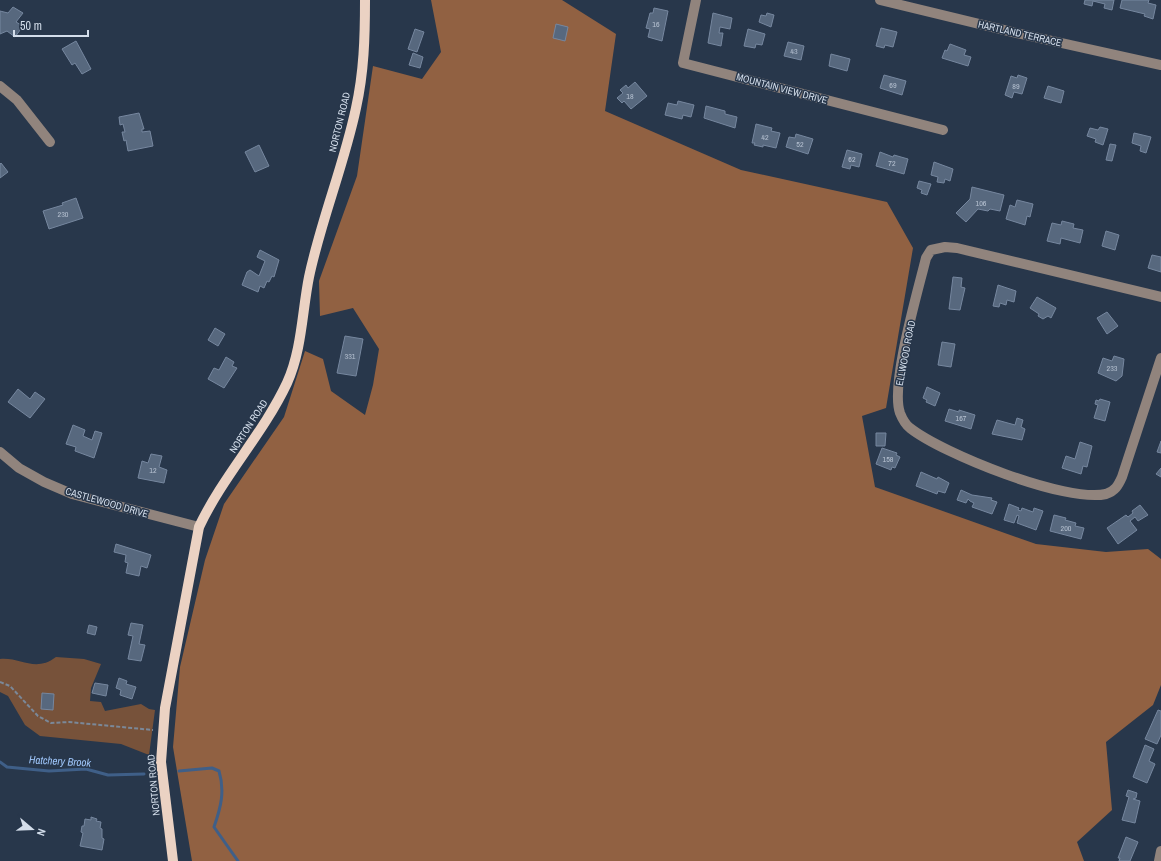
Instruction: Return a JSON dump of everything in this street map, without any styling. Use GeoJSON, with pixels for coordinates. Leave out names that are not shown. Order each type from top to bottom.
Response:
{"type":"FeatureCollection","features":[{"type":"Feature","properties":{"kind":"main road","name":"NORTON ROAD"},"geometry":{"type":"LineString","coordinates":[[173,861],[161,762],[162,738],[165,708],[199,527],[210,504],[274,409],[288,381],[296,355],[309,277],[356,110],[363,66],[366,0]]}},
{"type":"Feature","properties":{"kind":"street","name":"MOUNTAIN VIEW DRIVE"},"geometry":{"type":"LineString","coordinates":[[696,0],[683,62],[943,130]]}},
{"type":"Feature","properties":{"kind":"street","name":"HARTLAND TERRACE"},"geometry":{"type":"LineString","coordinates":[[880,0],[1021,34],[1161,65]]}},
{"type":"Feature","properties":{"kind":"street"},"geometry":{"type":"LineString","coordinates":[[0,86],[17,100],[50,142]]}},
{"type":"Feature","properties":{"kind":"street","name":"ELLWOOD ROAD"},"geometry":{"type":"LineString","coordinates":[[1161,297],[957,248],[945,247],[931,250],[926,258],[899,376],[897,401],[900,413],[908,427],[963,457],[992,470],[1060,490],[1089,496],[1107,494],[1117,488],[1122,478],[1161,358]]}},
{"type":"Feature","properties":{"kind":"street","name":"CASTLEWOOD DRIVE"},"geometry":{"type":"LineString","coordinates":[[0,452],[19,468],[44,482],[72,494],[199,527]]}},
{"type":"Feature","properties":{"kind":"street"},"geometry":{"type":"LineString","coordinates":[[1159,861],[1161,851]]}},
{"type":"Feature","properties":{"kind":"path"},"geometry":{"type":"LineString","coordinates":[[0,682],[10,686],[38,716],[51,723],[69,722],[153,730]]}},
{"type":"Feature","properties":{"kind":"shaded area"},"geometry":{"type":"Polygon","coordinates":[[[431,0],[562,0],[616,34],[605,111],[741,170],[887,202],[913,248],[886,408],[862,416],[875,487],[1036,544],[1106,552],[1148,549],[1161,559],[1161,685],[1153,705],[1106,742],[1112,810],[1077,842],[1084,861],[192,861],[173,747],[180,667],[205,560],[224,504],[284,417],[305,351],[323,359],[331,391],[365,415],[373,385],[379,349],[353,308],[320,316],[319,281],[357,176],[373,66],[422,79],[441,52],[431,0]]]}},
{"type":"Feature","properties":{"kind":"shaded area"},"geometry":{"type":"Polygon","coordinates":[[[56,657],[84,659],[101,664],[91,688],[90,701],[101,702],[105,711],[141,704],[149,709],[155,710],[149,755],[121,744],[40,736],[25,725],[8,696],[0,692],[0,659],[41,664],[56,657]]]}},
{"type":"Feature","properties":{"kind":"building"},"geometry":{"type":"Polygon","coordinates":[[[1085,0],[1114,0],[1112,10],[1104,8],[1105,4],[1093,1],[1092,6],[1084,4],[1085,0]]]}},
{"type":"Feature","properties":{"kind":"building"},"geometry":{"type":"Polygon","coordinates":[[[1122,0],[1149,0],[1148,3],[1156,5],[1153,19],[1144,16],[1145,14],[1120,8],[1122,0]]]}},
{"type":"Feature","properties":{"kind":"building"},"geometry":{"type":"Polygon","coordinates":[[[13,7],[23,13],[16,22],[23,26],[15,37],[7,31],[0,34],[0,11],[8,13],[13,7]]]}},
{"type":"Feature","properties":{"kind":"building"},"geometry":{"type":"Polygon","coordinates":[[[654,8],[668,11],[662,41],[648,37],[650,29],[646,28],[650,13],[653,13],[654,8]]]}},
{"type":"Feature","properties":{"kind":"building"},"geometry":{"type":"Polygon","coordinates":[[[713,13],[732,18],[730,29],[720,27],[719,33],[723,33],[721,46],[708,43],[713,13]]]}},
{"type":"Feature","properties":{"kind":"building"},"geometry":{"type":"Polygon","coordinates":[[[767,13],[774,15],[771,27],[759,22],[761,15],[766,16],[767,13]]]}},
{"type":"Feature","properties":{"kind":"building"},"geometry":{"type":"Polygon","coordinates":[[[556,24],[568,27],[565,41],[553,38],[556,24]]]}},
{"type":"Feature","properties":{"kind":"building"},"geometry":{"type":"Polygon","coordinates":[[[881,28],[897,32],[893,47],[885,45],[884,48],[876,46],[881,28]]]}},
{"type":"Feature","properties":{"kind":"building"},"geometry":{"type":"Polygon","coordinates":[[[415,29],[424,32],[417,52],[408,49],[415,29]]]}},
{"type":"Feature","properties":{"kind":"building"},"geometry":{"type":"Polygon","coordinates":[[[748,29],[765,34],[762,45],[756,44],[755,48],[744,46],[748,29]]]}},
{"type":"Feature","properties":{"kind":"building"},"geometry":{"type":"Polygon","coordinates":[[[76,41],[91,69],[82,74],[75,63],[72,65],[62,49],[76,41]]]}},
{"type":"Feature","properties":{"kind":"building"},"geometry":{"type":"Polygon","coordinates":[[[788,42],[804,46],[801,60],[784,56],[788,42]]]}},
{"type":"Feature","properties":{"kind":"building"},"geometry":{"type":"Polygon","coordinates":[[[950,44],[966,50],[964,55],[971,57],[968,66],[942,58],[945,50],[947,51],[950,44]]]}},
{"type":"Feature","properties":{"kind":"building"},"geometry":{"type":"Polygon","coordinates":[[[413,53],[423,57],[420,68],[409,65],[413,53]]]}},
{"type":"Feature","properties":{"kind":"building"},"geometry":{"type":"Polygon","coordinates":[[[831,54],[850,59],[847,71],[829,66],[831,54]]]}},
{"type":"Feature","properties":{"kind":"building"},"geometry":{"type":"Polygon","coordinates":[[[884,75],[906,81],[902,95],[880,88],[884,75]]]}},
{"type":"Feature","properties":{"kind":"building"},"geometry":{"type":"Polygon","coordinates":[[[1018,75],[1027,78],[1022,94],[1014,92],[1012,98],[1005,95],[1011,76],[1017,78],[1018,75]]]}},
{"type":"Feature","properties":{"kind":"building"},"geometry":{"type":"Polygon","coordinates":[[[635,82],[647,96],[631,109],[624,101],[622,103],[617,98],[623,93],[620,90],[626,85],[628,88],[635,82]]]}},
{"type":"Feature","properties":{"kind":"building"},"geometry":{"type":"Polygon","coordinates":[[[1048,86],[1064,91],[1061,103],[1044,98],[1048,86]]]}},
{"type":"Feature","properties":{"kind":"building"},"geometry":{"type":"Polygon","coordinates":[[[678,101],[694,105],[691,117],[683,115],[682,119],[665,115],[668,103],[677,105],[678,101]]]}},
{"type":"Feature","properties":{"kind":"building"},"geometry":{"type":"Polygon","coordinates":[[[706,106],[725,111],[725,114],[737,117],[735,128],[704,118],[706,106]]]}},
{"type":"Feature","properties":{"kind":"building"},"geometry":{"type":"Polygon","coordinates":[[[139,113],[144,129],[142,129],[142,132],[150,131],[153,146],[128,151],[126,140],[124,141],[122,132],[125,132],[123,124],[120,125],[119,117],[139,113]]]}},
{"type":"Feature","properties":{"kind":"building"},"geometry":{"type":"Polygon","coordinates":[[[756,124],[772,128],[771,131],[780,133],[776,148],[763,145],[763,147],[752,143],[756,124]]]}},
{"type":"Feature","properties":{"kind":"building"},"geometry":{"type":"Polygon","coordinates":[[[1100,127],[1108,129],[1103,145],[1095,142],[1096,139],[1087,136],[1090,128],[1098,130],[1100,127]]]}},
{"type":"Feature","properties":{"kind":"building"},"geometry":{"type":"Polygon","coordinates":[[[1134,133],[1151,137],[1146,153],[1140,151],[1141,146],[1132,143],[1134,133]]]}},
{"type":"Feature","properties":{"kind":"building"},"geometry":{"type":"Polygon","coordinates":[[[796,134],[813,139],[808,154],[786,147],[789,137],[795,138],[796,134]]]}},
{"type":"Feature","properties":{"kind":"building"},"geometry":{"type":"Polygon","coordinates":[[[1110,144],[1116,145],[1112,161],[1106,160],[1110,144]]]}},
{"type":"Feature","properties":{"kind":"building"},"geometry":{"type":"Polygon","coordinates":[[[259,145],[269,166],[255,172],[245,152],[259,145]]]}},
{"type":"Feature","properties":{"kind":"building"},"geometry":{"type":"Polygon","coordinates":[[[847,150],[862,154],[859,167],[851,165],[850,169],[842,167],[847,150]]]}},
{"type":"Feature","properties":{"kind":"building"},"geometry":{"type":"Polygon","coordinates":[[[880,152],[893,157],[894,155],[908,159],[904,174],[876,166],[880,152]]]}},
{"type":"Feature","properties":{"kind":"building"},"geometry":{"type":"Polygon","coordinates":[[[934,162],[953,169],[950,181],[945,179],[944,183],[937,182],[938,177],[931,175],[934,162]]]}},
{"type":"Feature","properties":{"kind":"building"},"geometry":{"type":"Polygon","coordinates":[[[1,163],[8,172],[0,178],[0,164],[1,163]]]}},
{"type":"Feature","properties":{"kind":"building"},"geometry":{"type":"Polygon","coordinates":[[[919,181],[931,184],[927,195],[921,193],[922,190],[917,188],[919,181]]]}},
{"type":"Feature","properties":{"kind":"building"},"geometry":{"type":"Polygon","coordinates":[[[972,187],[1004,195],[1000,211],[978,209],[966,222],[956,213],[970,199],[972,187]]]}},
{"type":"Feature","properties":{"kind":"building"},"geometry":{"type":"Polygon","coordinates":[[[76,198],[83,218],[49,229],[43,211],[63,205],[62,203],[76,198]]]}},
{"type":"Feature","properties":{"kind":"building"},"geometry":{"type":"Polygon","coordinates":[[[1017,200],[1033,204],[1030,217],[1027,216],[1025,225],[1006,219],[1010,205],[1015,207],[1017,200]]]}},
{"type":"Feature","properties":{"kind":"building"},"geometry":{"type":"Polygon","coordinates":[[[1062,221],[1074,224],[1073,228],[1083,230],[1080,243],[1061,238],[1060,244],[1047,241],[1052,223],[1061,225],[1062,221]]]}},
{"type":"Feature","properties":{"kind":"building"},"geometry":{"type":"Polygon","coordinates":[[[1106,231],[1119,235],[1115,250],[1102,246],[1106,231]]]}},
{"type":"Feature","properties":{"kind":"building"},"geometry":{"type":"Polygon","coordinates":[[[260,250],[279,260],[274,277],[272,276],[269,282],[267,281],[264,288],[260,286],[258,292],[242,285],[247,272],[250,270],[259,276],[265,261],[257,257],[260,250]]]}},
{"type":"Feature","properties":{"kind":"building"},"geometry":{"type":"Polygon","coordinates":[[[1152,255],[1161,257],[1161,272],[1148,268],[1152,255]]]}},
{"type":"Feature","properties":{"kind":"building"},"geometry":{"type":"Polygon","coordinates":[[[953,277],[962,278],[961,287],[965,288],[960,310],[949,309],[953,277]]]}},
{"type":"Feature","properties":{"kind":"building"},"geometry":{"type":"Polygon","coordinates":[[[998,285],[1016,291],[1014,302],[1007,300],[1006,305],[1000,303],[999,307],[993,306],[998,285]]]}},
{"type":"Feature","properties":{"kind":"building"},"geometry":{"type":"Polygon","coordinates":[[[1037,297],[1056,308],[1051,318],[1048,316],[1043,319],[1038,316],[1039,314],[1030,308],[1037,297]]]}},
{"type":"Feature","properties":{"kind":"building"},"geometry":{"type":"Polygon","coordinates":[[[1107,312],[1118,326],[1107,334],[1097,318],[1107,312]]]}},
{"type":"Feature","properties":{"kind":"building"},"geometry":{"type":"Polygon","coordinates":[[[215,328],[225,334],[218,346],[208,340],[215,328]]]}},
{"type":"Feature","properties":{"kind":"building"},"geometry":{"type":"Polygon","coordinates":[[[345,336],[363,339],[356,376],[337,373],[345,336]]]}},
{"type":"Feature","properties":{"kind":"building"},"geometry":{"type":"Polygon","coordinates":[[[942,342],[955,344],[951,367],[938,365],[942,342]]]}},
{"type":"Feature","properties":{"kind":"building"},"geometry":{"type":"Polygon","coordinates":[[[1114,356],[1124,359],[1122,376],[1116,381],[1098,373],[1103,358],[1112,361],[1114,356]]]}},
{"type":"Feature","properties":{"kind":"building"},"geometry":{"type":"Polygon","coordinates":[[[226,357],[234,362],[232,366],[237,368],[224,388],[208,379],[214,368],[219,370],[226,357]]]}},
{"type":"Feature","properties":{"kind":"building"},"geometry":{"type":"Polygon","coordinates":[[[927,387],[940,393],[935,406],[926,402],[927,400],[923,398],[927,387]]]}},
{"type":"Feature","properties":{"kind":"building"},"geometry":{"type":"Polygon","coordinates":[[[18,389],[30,399],[35,392],[45,399],[30,418],[8,402],[18,389]]]}},
{"type":"Feature","properties":{"kind":"building"},"geometry":{"type":"Polygon","coordinates":[[[1100,399],[1110,402],[1105,421],[1094,418],[1098,405],[1095,404],[1096,400],[1099,401],[1100,399]]]}},
{"type":"Feature","properties":{"kind":"building"},"geometry":{"type":"Polygon","coordinates":[[[949,409],[959,412],[959,410],[975,415],[971,429],[945,421],[949,409]]]}},
{"type":"Feature","properties":{"kind":"building"},"geometry":{"type":"Polygon","coordinates":[[[1017,418],[1023,420],[1021,427],[1025,429],[1022,440],[992,434],[997,420],[1015,425],[1017,418]]]}},
{"type":"Feature","properties":{"kind":"building"},"geometry":{"type":"Polygon","coordinates":[[[73,425],[85,430],[83,436],[92,440],[95,431],[102,433],[94,458],[75,451],[76,447],[66,444],[73,425]]]}},
{"type":"Feature","properties":{"kind":"building"},"geometry":{"type":"Polygon","coordinates":[[[876,433],[886,433],[885,446],[876,446],[876,433]]]}},
{"type":"Feature","properties":{"kind":"building"},"geometry":{"type":"Polygon","coordinates":[[[1161,441],[1161,453],[1157,452],[1161,441]]]}},
{"type":"Feature","properties":{"kind":"building"},"geometry":{"type":"Polygon","coordinates":[[[1080,442],[1092,446],[1087,467],[1083,466],[1081,474],[1062,468],[1066,456],[1075,459],[1080,442]]]}},
{"type":"Feature","properties":{"kind":"building"},"geometry":{"type":"Polygon","coordinates":[[[882,448],[897,453],[896,455],[900,457],[895,468],[892,467],[891,470],[876,464],[882,448]]]}},
{"type":"Feature","properties":{"kind":"building"},"geometry":{"type":"Polygon","coordinates":[[[151,454],[162,456],[159,467],[167,470],[164,483],[138,478],[142,461],[148,463],[151,454]]]}},
{"type":"Feature","properties":{"kind":"building"},"geometry":{"type":"Polygon","coordinates":[[[1161,468],[1161,477],[1156,474],[1161,468]]]}},
{"type":"Feature","properties":{"kind":"building"},"geometry":{"type":"Polygon","coordinates":[[[921,472],[937,479],[938,477],[949,483],[945,493],[938,491],[937,494],[916,486],[921,472]]]}},
{"type":"Feature","properties":{"kind":"building"},"geometry":{"type":"Polygon","coordinates":[[[961,490],[972,495],[992,498],[991,500],[997,502],[992,514],[972,507],[974,503],[968,499],[966,503],[957,500],[961,490]]]}},
{"type":"Feature","properties":{"kind":"building"},"geometry":{"type":"Polygon","coordinates":[[[1009,504],[1019,508],[1018,510],[1021,511],[1022,508],[1033,512],[1034,508],[1043,511],[1036,530],[1017,523],[1019,516],[1017,515],[1014,523],[1004,520],[1009,504]]]}},
{"type":"Feature","properties":{"kind":"building"},"geometry":{"type":"Polygon","coordinates":[[[1140,505],[1148,515],[1138,521],[1135,517],[1130,521],[1137,530],[1118,544],[1107,528],[1126,515],[1128,517],[1133,513],[1132,511],[1140,505]]]}},
{"type":"Feature","properties":{"kind":"building"},"geometry":{"type":"Polygon","coordinates":[[[1054,515],[1066,518],[1065,520],[1076,523],[1075,526],[1084,528],[1081,539],[1050,531],[1054,515]]]}},
{"type":"Feature","properties":{"kind":"building"},"geometry":{"type":"Polygon","coordinates":[[[116,544],[151,555],[147,568],[141,566],[139,576],[126,573],[128,563],[125,562],[126,555],[114,552],[116,544]]]}},
{"type":"Feature","properties":{"kind":"building"},"geometry":{"type":"Polygon","coordinates":[[[131,623],[143,625],[139,644],[145,645],[141,661],[128,659],[133,636],[128,635],[131,623]]]}},
{"type":"Feature","properties":{"kind":"building"},"geometry":{"type":"Polygon","coordinates":[[[89,625],[97,627],[95,635],[87,633],[89,625]]]}},
{"type":"Feature","properties":{"kind":"building"},"geometry":{"type":"Polygon","coordinates":[[[119,678],[127,681],[126,684],[136,687],[132,699],[120,695],[121,690],[116,688],[119,678]]]}},
{"type":"Feature","properties":{"kind":"building"},"geometry":{"type":"Polygon","coordinates":[[[95,683],[108,685],[106,696],[92,693],[95,683]]]}},
{"type":"Feature","properties":{"kind":"building"},"geometry":{"type":"Polygon","coordinates":[[[42,693],[54,694],[53,710],[41,709],[42,693]]]}},
{"type":"Feature","properties":{"kind":"building"},"geometry":{"type":"Polygon","coordinates":[[[1158,710],[1161,711],[1161,735],[1157,744],[1145,739],[1158,710]]]}},
{"type":"Feature","properties":{"kind":"building"},"geometry":{"type":"Polygon","coordinates":[[[1145,745],[1154,749],[1149,761],[1155,764],[1147,783],[1133,777],[1145,745]]]}},
{"type":"Feature","properties":{"kind":"building"},"geometry":{"type":"Polygon","coordinates":[[[1128,790],[1137,793],[1136,798],[1133,799],[1140,801],[1135,823],[1122,820],[1129,797],[1126,796],[1128,790]]]}},
{"type":"Feature","properties":{"kind":"building"},"geometry":{"type":"Polygon","coordinates":[[[91,817],[97,819],[96,821],[101,822],[100,828],[102,829],[102,838],[104,839],[102,850],[80,846],[83,833],[81,832],[82,826],[84,826],[85,819],[91,820],[91,817]]]}},
{"type":"Feature","properties":{"kind":"building"},"geometry":{"type":"Polygon","coordinates":[[[1126,837],[1138,842],[1130,861],[1119,861],[1120,858],[1118,858],[1126,837]]]}},
{"type":"Feature","properties":{"kind":"waterway","name":"Hatchery Brook"},"geometry":{"type":"LineString","coordinates":[[0,762],[7,767],[49,771],[86,769],[108,775],[144,774]]}},
{"type":"Feature","properties":{"kind":"waterway","name":"Hatchery Brook"},"geometry":{"type":"LineString","coordinates":[[179,771],[212,768],[219,771],[222,792],[219,813],[214,827],[238,861]]}}]}
